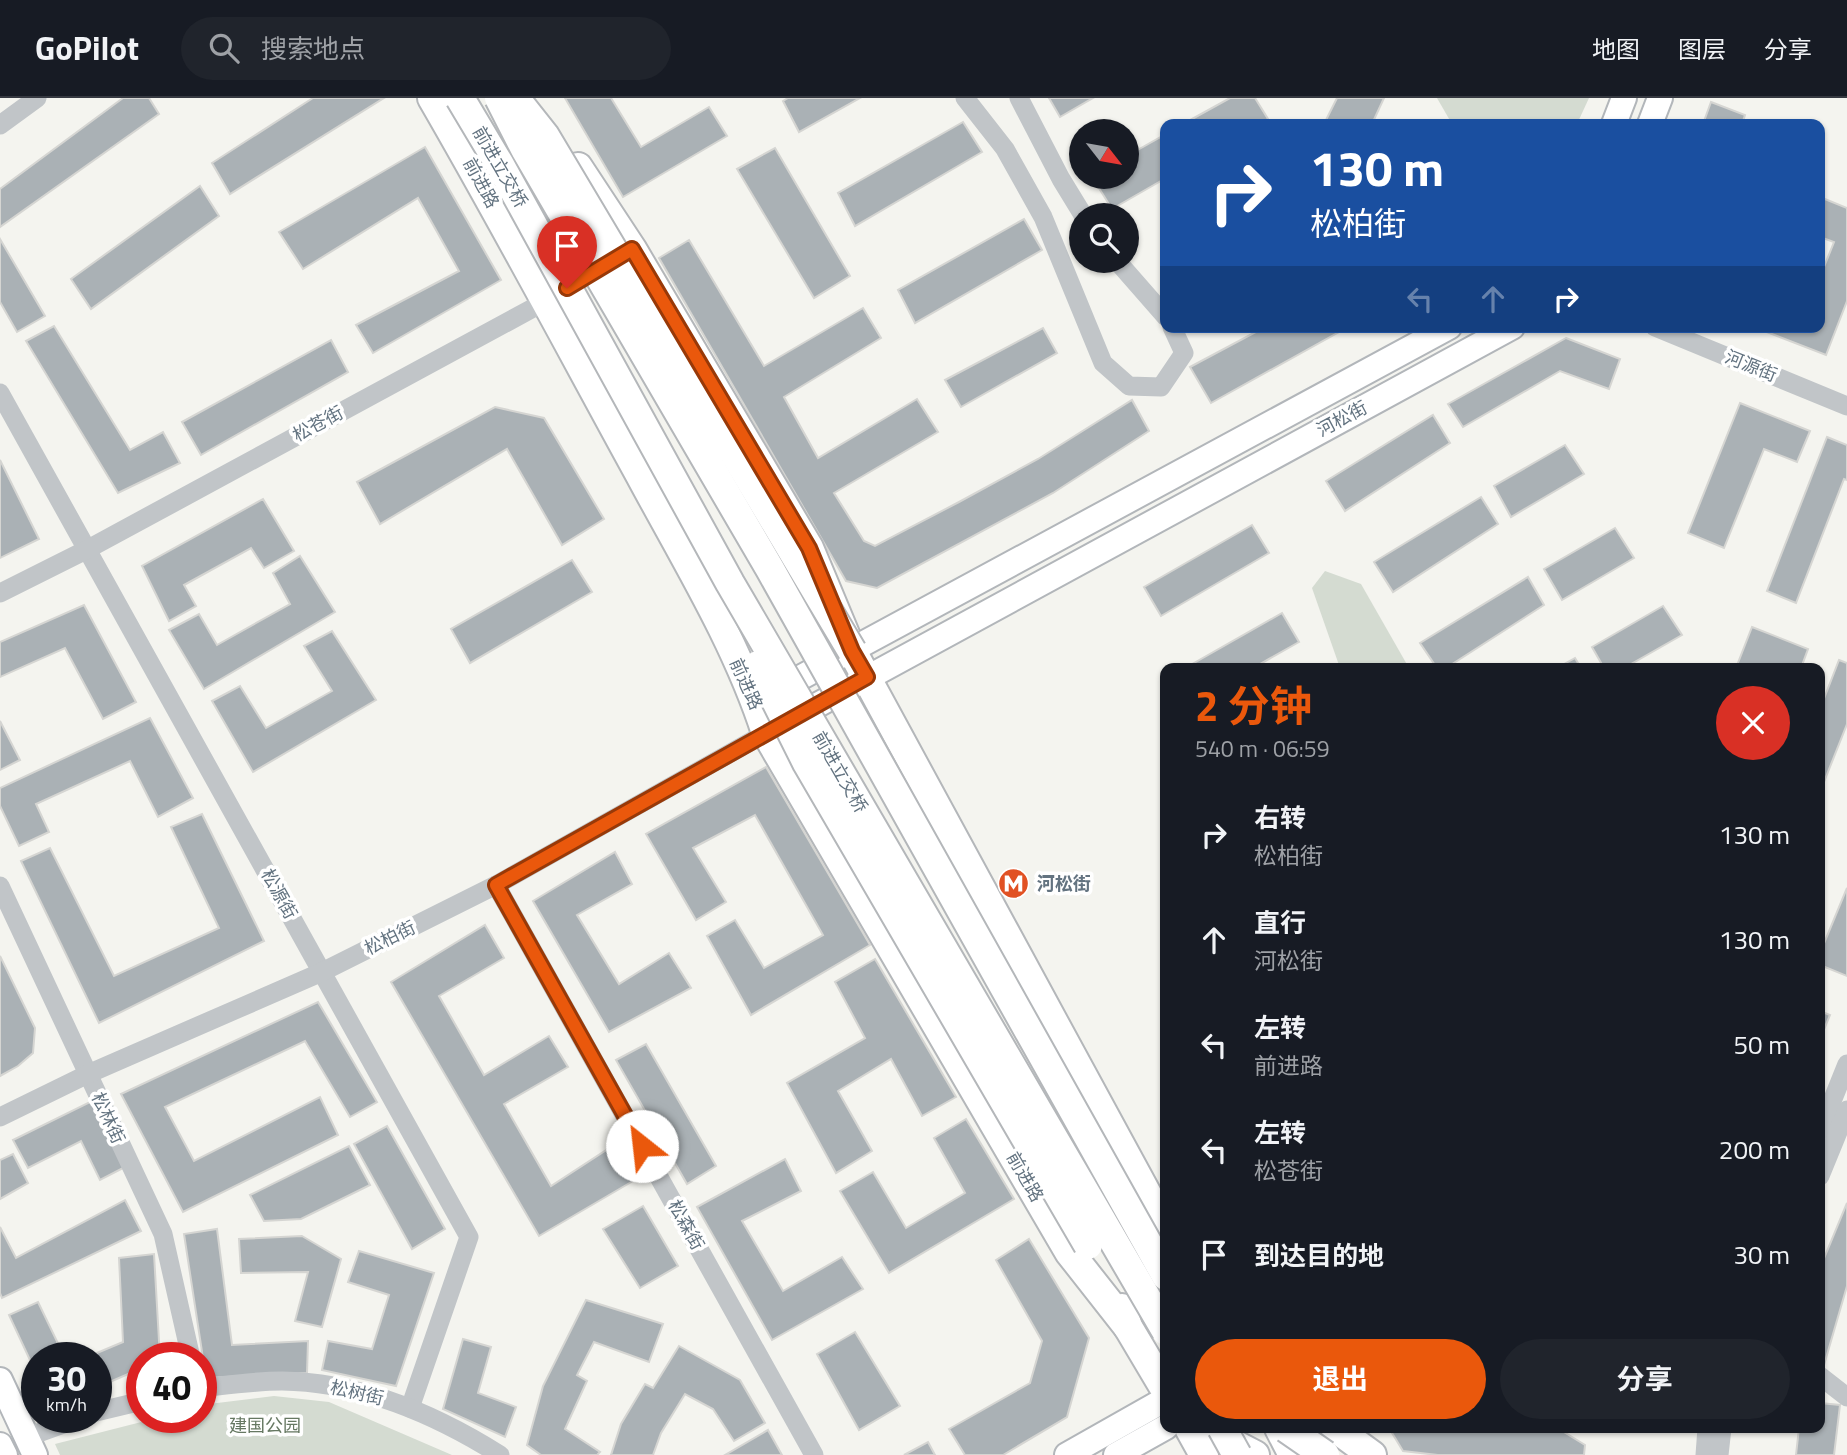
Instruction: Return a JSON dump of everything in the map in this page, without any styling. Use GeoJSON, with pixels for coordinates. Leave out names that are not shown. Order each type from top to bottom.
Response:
{"type":"FeatureCollection","features":[{"type":"Feature","properties":{"kind":"highway","name":"前进路"},"geometry":{"type":"LineString","coordinates":[[432,98],[546,301],[708,601],[756,702],[766,733],[1069,1251],[1128,1326],[1160,1381]]}},
{"type":"Feature","properties":{"kind":"highway","name":"前进立交桥"},"geometry":{"type":"LineString","coordinates":[[460,98],[730,583],[1160,1321]]}},
{"type":"Feature","properties":{"kind":"highway","name":"前进立交桥"},"geometry":{"type":"LineString","coordinates":[[499,98],[525,149],[770,569],[1160,1265]]}},
{"type":"Feature","properties":{"kind":"highway"},"geometry":{"type":"LineString","coordinates":[[515,98],[545,136],[867,677],[1160,1218]]}},
{"type":"Feature","properties":{"kind":"highway"},"geometry":{"type":"LineString","coordinates":[[532,98],[632,249],[809,548],[852,651]]}},
{"type":"Feature","properties":{"kind":"highway","name":"前进路"},"geometry":{"type":"LineString","coordinates":[[730,583],[754,657],[807,763],[1119,1297],[1128,1326]]}},
{"type":"Feature","properties":{"kind":"highway"},"geometry":{"type":"LineString","coordinates":[[1192,1433],[1204,1455]]}},
{"type":"Feature","properties":{"kind":"highway"},"geometry":{"type":"LineString","coordinates":[[1213,1433],[1255,1455]]}},
{"type":"Feature","properties":{"kind":"highway"},"geometry":{"type":"LineString","coordinates":[[1225,1433],[1237,1455]]}},
{"type":"Feature","properties":{"kind":"highway"},"geometry":{"type":"LineString","coordinates":[[1282,1433],[1293,1455]]}},
{"type":"Feature","properties":{"kind":"highway"},"geometry":{"type":"LineString","coordinates":[[1293,1433],[1325,1455]]}},
{"type":"Feature","properties":{"kind":"highway"},"geometry":{"type":"LineString","coordinates":[[1342,1433],[1372,1455]]}},
{"type":"Feature","properties":{"kind":"main road"},"geometry":{"type":"LineString","coordinates":[[1616,119],[1624,98]]}},
{"type":"Feature","properties":{"kind":"main road"},"geometry":{"type":"LineString","coordinates":[[1652,119],[1660,98]]}},
{"type":"Feature","properties":{"kind":"main road","name":"河松街"},"geometry":{"type":"LineString","coordinates":[[756,702],[1438,333]]}},
{"type":"Feature","properties":{"kind":"main road","name":"河松街"},"geometry":{"type":"LineString","coordinates":[[766,733],[1501,333]]}},
{"type":"Feature","properties":{"kind":"main road"},"geometry":{"type":"LineString","coordinates":[[0,1380],[31,1446]]}},
{"type":"Feature","properties":{"kind":"main road"},"geometry":{"type":"LineString","coordinates":[[1067,1455],[1160,1402]]}},
{"type":"Feature","properties":{"kind":"main road"},"geometry":{"type":"LineString","coordinates":[[1116,1455],[1160,1430]]}},
{"type":"Feature","properties":{"kind":"main road"},"geometry":{"type":"LineString","coordinates":[[0,1445],[5,1455]]}},
{"type":"Feature","properties":{"kind":"street"},"geometry":{"type":"LineString","coordinates":[[0,125],[37,98]]}},
{"type":"Feature","properties":{"kind":"street"},"geometry":{"type":"LineString","coordinates":[[965,98],[1005,149],[1043,217],[1103,363],[1129,386],[1161,387],[1184,353],[1175,333]]}},
{"type":"Feature","properties":{"kind":"street"},"geometry":{"type":"LineString","coordinates":[[1018,98],[1076,203]]}},
{"type":"Feature","properties":{"kind":"street","name":"松苍街"},"geometry":{"type":"LineString","coordinates":[[0,593],[88,549],[546,301],[632,249]]}},
{"type":"Feature","properties":{"kind":"street"},"geometry":{"type":"LineString","coordinates":[[1128,273],[1160,310]]}},
{"type":"Feature","properties":{"kind":"street","name":"河源街"},"geometry":{"type":"LineString","coordinates":[[1670,333],[1847,406]]}},
{"type":"Feature","properties":{"kind":"street","name":"松源街"},"geometry":{"type":"LineString","coordinates":[[0,393],[469,1237],[410,1408]]}},
{"type":"Feature","properties":{"kind":"street","name":"松柏街"},"geometry":{"type":"LineString","coordinates":[[0,1117],[88,1074],[321,972],[496,885],[766,733]]}},
{"type":"Feature","properties":{"kind":"street","name":"松森街"},"geometry":{"type":"LineString","coordinates":[[496,885],[814,1455]]}},
{"type":"Feature","properties":{"kind":"street","name":"松林街"},"geometry":{"type":"LineString","coordinates":[[0,887],[163,1234],[187,1342]]}},
{"type":"Feature","properties":{"kind":"street"},"geometry":{"type":"LineString","coordinates":[[1825,1119],[1847,1064]]}},
{"type":"Feature","properties":{"kind":"street"},"geometry":{"type":"LineString","coordinates":[[1825,1164],[1847,1110]]}},
{"type":"Feature","properties":{"kind":"street"},"geometry":{"type":"LineString","coordinates":[[1825,1380],[1847,1397]]}},
{"type":"Feature","properties":{"kind":"street","name":"松树街"},"geometry":{"type":"LineString","coordinates":[[217,1386],[285,1381],[355,1390],[410,1408],[500,1455]]}},
{"type":"Feature","properties":{"kind":"street"},"geometry":{"type":"LineString","coordinates":[[31,1446],[54,1433]]}},
{"type":"Feature","properties":{"kind":"street"},"geometry":{"type":"LineString","coordinates":[[1704,1455],[1706,1433]]}},
{"type":"Feature","properties":{"kind":"street"},"geometry":{"type":"LineString","coordinates":[[1719,1455],[1721,1433]]}},
{"type":"Feature","properties":{"kind":"green space"},"geometry":{"type":"Polygon","coordinates":[[[1437,98],[1589,98],[1579,119],[1449,119],[1437,98]]]}},
{"type":"Feature","properties":{"kind":"green space"},"geometry":{"type":"Polygon","coordinates":[[[1325,571],[1361,584],[1406,663],[1338,663],[1312,588],[1325,571]]]}},
{"type":"Feature","properties":{"kind":"green space","name":"建国公园"},"geometry":{"type":"Polygon","coordinates":[[[274,1396],[329,1402],[452,1455],[60,1455],[55,1444],[98,1433],[112,1433],[112,1429],[126,1426],[126,1433],[217,1433],[217,1403],[274,1396]]]}},
{"type":"Feature","properties":{"kind":"building"},"geometry":{"type":"Polygon","coordinates":[[[123,98],[149,98],[159,114],[0,227],[0,189],[123,98]]]}},
{"type":"Feature","properties":{"kind":"building"},"geometry":{"type":"Polygon","coordinates":[[[313,98],[384,98],[230,194],[212,163],[313,98]]]}},
{"type":"Feature","properties":{"kind":"building"},"geometry":{"type":"Polygon","coordinates":[[[565,98],[611,98],[641,147],[709,107],[727,136],[623,197],[565,98]]]}},
{"type":"Feature","properties":{"kind":"building"},"geometry":{"type":"Polygon","coordinates":[[[788,98],[860,98],[799,132],[783,101],[788,98]]]}},
{"type":"Feature","properties":{"kind":"building"},"geometry":{"type":"Polygon","coordinates":[[[1049,98],[1093,98],[1060,117],[1049,98]]]}},
{"type":"Feature","properties":{"kind":"building"},"geometry":{"type":"Polygon","coordinates":[[[1230,98],[1255,98],[1268,119],[1192,119],[1230,98]]]}},
{"type":"Feature","properties":{"kind":"building"},"geometry":{"type":"Polygon","coordinates":[[[1337,98],[1384,98],[1374,119],[1326,119],[1337,98]]]}},
{"type":"Feature","properties":{"kind":"building"},"geometry":{"type":"Polygon","coordinates":[[[1711,102],[1745,115],[1744,119],[1705,119],[1711,102]]]}},
{"type":"Feature","properties":{"kind":"building"},"geometry":{"type":"Polygon","coordinates":[[[963,122],[982,152],[855,226],[838,193],[963,122]]]}},
{"type":"Feature","properties":{"kind":"building"},"geometry":{"type":"Polygon","coordinates":[[[1160,137],[1160,181],[1122,203],[1108,203],[1100,189],[1139,189],[1139,149],[1160,137]]]}},
{"type":"Feature","properties":{"kind":"building"},"geometry":{"type":"Polygon","coordinates":[[[425,147],[501,280],[373,353],[356,325],[459,271],[418,198],[303,269],[279,232],[425,147]]]}},
{"type":"Feature","properties":{"kind":"building"},"geometry":{"type":"Polygon","coordinates":[[[775,148],[850,276],[814,298],[737,169],[775,148]]]}},
{"type":"Feature","properties":{"kind":"building"},"geometry":{"type":"Polygon","coordinates":[[[200,186],[219,216],[91,309],[71,279],[200,186]]]}},
{"type":"Feature","properties":{"kind":"building"},"geometry":{"type":"Polygon","coordinates":[[[1825,199],[1847,208],[1847,301],[1826,355],[1769,333],[1825,333],[1825,264],[1834,242],[1825,239],[1825,199]]]}},
{"type":"Feature","properties":{"kind":"building"},"geometry":{"type":"Polygon","coordinates":[[[1024,219],[1042,250],[915,323],[898,290],[1024,219]]]}},
{"type":"Feature","properties":{"kind":"building"},"geometry":{"type":"Polygon","coordinates":[[[0,239],[45,316],[17,332],[0,302],[0,239]]]}},
{"type":"Feature","properties":{"kind":"building"},"geometry":{"type":"Polygon","coordinates":[[[689,240],[764,366],[863,308],[881,338],[784,397],[818,458],[917,399],[938,432],[834,493],[864,541],[875,546],[1038,459],[1132,400],[1149,431],[1053,493],[877,588],[846,581],[659,258],[689,240]]]}},
{"type":"Feature","properties":{"kind":"building"},"geometry":{"type":"Polygon","coordinates":[[[54,326],[130,450],[163,432],[180,463],[118,493],[26,341],[54,326]]]}},
{"type":"Feature","properties":{"kind":"building"},"geometry":{"type":"Polygon","coordinates":[[[1043,328],[1057,353],[961,407],[945,380],[1043,328]]]}},
{"type":"Feature","properties":{"kind":"building"},"geometry":{"type":"Polygon","coordinates":[[[1254,333],[1337,333],[1211,403],[1190,367],[1254,333]]]}},
{"type":"Feature","properties":{"kind":"building"},"geometry":{"type":"Polygon","coordinates":[[[1566,338],[1620,359],[1609,389],[1560,371],[1463,427],[1448,404],[1566,338]]]}},
{"type":"Feature","properties":{"kind":"building"},"geometry":{"type":"Polygon","coordinates":[[[331,340],[348,372],[201,455],[182,422],[331,340]]]}},
{"type":"Feature","properties":{"kind":"building"},"geometry":{"type":"Polygon","coordinates":[[[1740,403],[1810,431],[1797,462],[1764,449],[1724,548],[1688,533],[1740,403]]]}},
{"type":"Feature","properties":{"kind":"building"},"geometry":{"type":"Polygon","coordinates":[[[495,407],[544,418],[604,519],[562,545],[507,449],[380,524],[357,482],[495,407]]]}},
{"type":"Feature","properties":{"kind":"building"},"geometry":{"type":"Polygon","coordinates":[[[1433,415],[1450,443],[1345,511],[1326,481],[1433,415]]]}},
{"type":"Feature","properties":{"kind":"building"},"geometry":{"type":"Polygon","coordinates":[[[1827,437],[1847,445],[1847,480],[1844,479],[1796,603],[1767,591],[1827,437]]]}},
{"type":"Feature","properties":{"kind":"building"},"geometry":{"type":"Polygon","coordinates":[[[1565,445],[1584,474],[1511,517],[1494,486],[1565,445]]]}},
{"type":"Feature","properties":{"kind":"building"},"geometry":{"type":"Polygon","coordinates":[[[0,460],[39,539],[0,558],[0,460]]]}},
{"type":"Feature","properties":{"kind":"building"},"geometry":{"type":"Polygon","coordinates":[[[1481,497],[1498,524],[1393,592],[1374,562],[1481,497]]]}},
{"type":"Feature","properties":{"kind":"building"},"geometry":{"type":"Polygon","coordinates":[[[263,499],[294,551],[264,568],[251,548],[184,585],[196,606],[169,621],[142,566],[263,499]]]}},
{"type":"Feature","properties":{"kind":"building"},"geometry":{"type":"Polygon","coordinates":[[[1252,525],[1269,553],[1161,616],[1144,587],[1252,525]]]}},
{"type":"Feature","properties":{"kind":"building"},"geometry":{"type":"Polygon","coordinates":[[[1615,528],[1634,558],[1562,600],[1544,569],[1615,528]]]}},
{"type":"Feature","properties":{"kind":"building"},"geometry":{"type":"Polygon","coordinates":[[[300,556],[335,612],[204,689],[169,630],[199,614],[217,645],[290,604],[273,573],[300,556]]]}},
{"type":"Feature","properties":{"kind":"building"},"geometry":{"type":"Polygon","coordinates":[[[572,560],[592,592],[470,663],[451,629],[572,560]]]}},
{"type":"Feature","properties":{"kind":"building"},"geometry":{"type":"Polygon","coordinates":[[[1528,577],[1544,605],[1454,663],[1434,663],[1420,643],[1528,577]]]}},
{"type":"Feature","properties":{"kind":"building"},"geometry":{"type":"Polygon","coordinates":[[[84,605],[136,702],[103,719],[65,648],[0,677],[0,642],[84,605]]]}},
{"type":"Feature","properties":{"kind":"building"},"geometry":{"type":"Polygon","coordinates":[[[1663,606],[1682,635],[1633,663],[1601,663],[1592,647],[1663,606]]]}},
{"type":"Feature","properties":{"kind":"building"},"geometry":{"type":"Polygon","coordinates":[[[1282,613],[1299,642],[1262,663],[1194,663],[1282,613]]]}},
{"type":"Feature","properties":{"kind":"building"},"geometry":{"type":"Polygon","coordinates":[[[1752,627],[1808,649],[1803,663],[1738,663],[1752,627]]]}},
{"type":"Feature","properties":{"kind":"building"},"geometry":{"type":"Polygon","coordinates":[[[332,631],[376,700],[253,772],[212,701],[240,686],[266,728],[332,691],[304,646],[332,631]]]}},
{"type":"Feature","properties":{"kind":"building"},"geometry":{"type":"Polygon","coordinates":[[[1839,660],[1847,663],[1847,724],[1825,779],[1825,696],[1839,660]]]}},
{"type":"Feature","properties":{"kind":"building"},"geometry":{"type":"Polygon","coordinates":[[[150,718],[193,798],[158,817],[130,761],[36,804],[49,832],[19,846],[0,806],[0,788],[150,718]]]}},
{"type":"Feature","properties":{"kind":"building"},"geometry":{"type":"Polygon","coordinates":[[[0,721],[20,760],[0,770],[0,721]]]}},
{"type":"Feature","properties":{"kind":"building"},"geometry":{"type":"Polygon","coordinates":[[[766,767],[870,945],[751,1015],[707,936],[735,920],[764,968],[823,935],[755,815],[693,848],[726,902],[696,920],[646,834],[766,767]]]}},
{"type":"Feature","properties":{"kind":"building"},"geometry":{"type":"Polygon","coordinates":[[[202,814],[264,941],[99,1023],[21,861],[50,848],[114,976],[219,928],[171,827],[202,814]]]}},
{"type":"Feature","properties":{"kind":"building"},"geometry":{"type":"Polygon","coordinates":[[[615,852],[632,884],[577,915],[619,984],[669,953],[691,988],[609,1032],[533,901],[615,852]]]}},
{"type":"Feature","properties":{"kind":"building"},"geometry":{"type":"Polygon","coordinates":[[[1847,888],[1847,976],[1825,967],[1825,941],[1847,888]]]}},
{"type":"Feature","properties":{"kind":"building"},"geometry":{"type":"Polygon","coordinates":[[[485,925],[504,958],[439,996],[484,1075],[549,1036],[568,1067],[504,1104],[551,1186],[611,1147],[633,1181],[539,1236],[391,982],[485,925]]]}},
{"type":"Feature","properties":{"kind":"building"},"geometry":{"type":"Polygon","coordinates":[[[0,956],[35,1028],[33,1053],[0,1076],[0,956]]]}},
{"type":"Feature","properties":{"kind":"building"},"geometry":{"type":"Polygon","coordinates":[[[875,959],[956,1097],[922,1116],[891,1059],[838,1091],[872,1151],[836,1173],[787,1083],[865,1038],[835,982],[875,959]]]}},
{"type":"Feature","properties":{"kind":"building"},"geometry":{"type":"Polygon","coordinates":[[[318,1002],[377,1102],[350,1117],[305,1041],[165,1107],[194,1161],[320,1097],[338,1135],[183,1212],[121,1094],[318,1002]]]}},
{"type":"Feature","properties":{"kind":"building"},"geometry":{"type":"Polygon","coordinates":[[[1825,1013],[1830,1015],[1825,1027],[1825,1013]]]}},
{"type":"Feature","properties":{"kind":"building"},"geometry":{"type":"Polygon","coordinates":[[[646,1044],[716,1166],[687,1184],[616,1060],[646,1044]]]}},
{"type":"Feature","properties":{"kind":"building"},"geometry":{"type":"Polygon","coordinates":[[[94,1100],[127,1166],[100,1180],[81,1141],[28,1168],[13,1140],[94,1100]]]}},
{"type":"Feature","properties":{"kind":"building"},"geometry":{"type":"Polygon","coordinates":[[[966,1119],[1014,1199],[889,1273],[840,1191],[873,1172],[906,1228],[965,1193],[934,1138],[966,1119]]]}},
{"type":"Feature","properties":{"kind":"building"},"geometry":{"type":"Polygon","coordinates":[[[387,1126],[445,1229],[412,1249],[354,1144],[387,1126]]]}},
{"type":"Feature","properties":{"kind":"building"},"geometry":{"type":"Polygon","coordinates":[[[349,1146],[370,1185],[301,1219],[264,1221],[250,1195],[349,1146]]]}},
{"type":"Feature","properties":{"kind":"building"},"geometry":{"type":"Polygon","coordinates":[[[13,1154],[28,1183],[0,1199],[0,1160],[13,1154]]]}},
{"type":"Feature","properties":{"kind":"building"},"geometry":{"type":"Polygon","coordinates":[[[785,1159],[801,1191],[742,1221],[783,1291],[842,1257],[863,1289],[772,1340],[697,1207],[785,1159]]]}},
{"type":"Feature","properties":{"kind":"building"},"geometry":{"type":"Polygon","coordinates":[[[125,1200],[141,1231],[2,1298],[0,1227],[16,1258],[125,1200]]]}},
{"type":"Feature","properties":{"kind":"building"},"geometry":{"type":"Polygon","coordinates":[[[1847,1203],[1847,1286],[1825,1362],[1825,1256],[1847,1203]]]}},
{"type":"Feature","properties":{"kind":"building"},"geometry":{"type":"Polygon","coordinates":[[[643,1206],[678,1266],[640,1288],[603,1229],[643,1206]]]}},
{"type":"Feature","properties":{"kind":"building"},"geometry":{"type":"Polygon","coordinates":[[[217,1229],[232,1345],[308,1341],[307,1373],[217,1377],[217,1342],[200,1342],[184,1234],[217,1229]]]}},
{"type":"Feature","properties":{"kind":"building"},"geometry":{"type":"Polygon","coordinates":[[[302,1236],[341,1259],[322,1327],[295,1321],[308,1272],[241,1273],[239,1239],[302,1236]]]}},
{"type":"Feature","properties":{"kind":"building"},"geometry":{"type":"Polygon","coordinates":[[[1029,1239],[1089,1338],[1067,1417],[1003,1455],[965,1455],[949,1429],[1030,1383],[1042,1341],[996,1260],[1029,1239]]]}},
{"type":"Feature","properties":{"kind":"building"},"geometry":{"type":"Polygon","coordinates":[[[359,1251],[434,1273],[396,1386],[322,1370],[328,1341],[372,1349],[389,1295],[348,1282],[359,1251]]]}},
{"type":"Feature","properties":{"kind":"building"},"geometry":{"type":"Polygon","coordinates":[[[154,1254],[159,1342],[126,1342],[126,1375],[112,1381],[112,1347],[123,1342],[119,1258],[154,1254]]]}},
{"type":"Feature","properties":{"kind":"building"},"geometry":{"type":"Polygon","coordinates":[[[586,1300],[663,1324],[649,1362],[594,1342],[577,1375],[587,1381],[565,1429],[600,1452],[597,1455],[541,1455],[527,1445],[543,1386],[586,1300]]]}},
{"type":"Feature","properties":{"kind":"building"},"geometry":{"type":"Polygon","coordinates":[[[38,1302],[57,1342],[22,1342],[9,1315],[38,1302]]]}},
{"type":"Feature","properties":{"kind":"building"},"geometry":{"type":"Polygon","coordinates":[[[855,1332],[900,1406],[859,1430],[817,1354],[855,1332]]]}},
{"type":"Feature","properties":{"kind":"building"},"geometry":{"type":"Polygon","coordinates":[[[463,1339],[491,1347],[478,1393],[516,1407],[505,1437],[443,1409],[463,1339]]]}},
{"type":"Feature","properties":{"kind":"building"},"geometry":{"type":"Polygon","coordinates":[[[679,1346],[740,1380],[765,1423],[734,1441],[713,1409],[685,1394],[661,1433],[653,1455],[611,1455],[621,1424],[645,1384],[653,1388],[679,1346]]]}},
{"type":"Feature","properties":{"kind":"building"},"geometry":{"type":"Polygon","coordinates":[[[1825,1404],[1840,1405],[1834,1455],[1796,1455],[1798,1433],[1825,1433],[1825,1404]]]}},
{"type":"Feature","properties":{"kind":"building"},"geometry":{"type":"Polygon","coordinates":[[[768,1430],[782,1455],[725,1455],[768,1430]]]}},
{"type":"Feature","properties":{"kind":"building"},"geometry":{"type":"Polygon","coordinates":[[[1392,1433],[1566,1433],[1585,1445],[1584,1455],[1438,1455],[1403,1451],[1392,1433]]]}},
{"type":"Feature","properties":{"kind":"building"},"geometry":{"type":"Polygon","coordinates":[[[928,1442],[935,1455],[904,1455],[928,1442]]]}},
{"type":"Feature","properties":{"kind":"place","name":"河松街"},"geometry":{"type":"Point","coordinates":[1014,884]}},
{"type":"Feature","properties":{"kind":"route"},"geometry":{"type":"LineString","coordinates":[[567,288],[632,249],[809,548],[852,651],[867,677],[496,885],[642,1146]]}}]}
